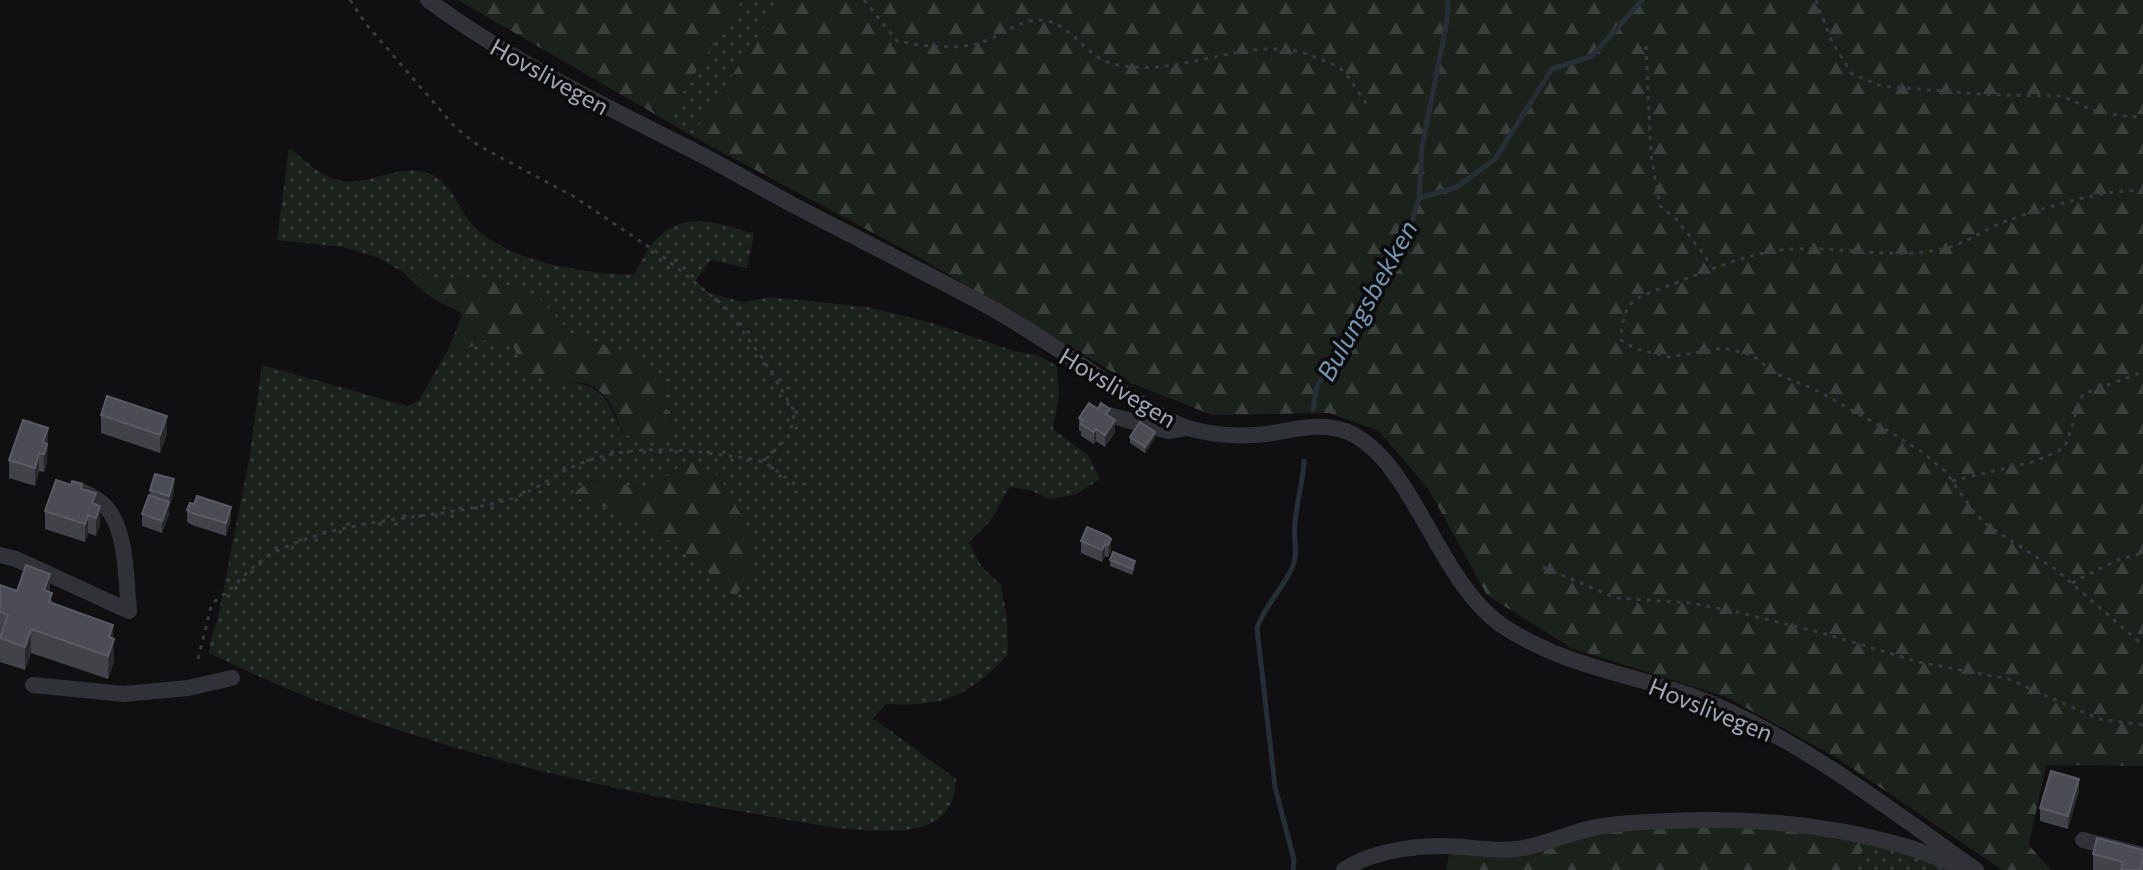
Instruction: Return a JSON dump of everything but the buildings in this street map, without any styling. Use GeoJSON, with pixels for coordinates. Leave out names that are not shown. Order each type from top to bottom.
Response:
{"type":"FeatureCollection","features":[{"type":"Feature","properties":{"kind":"street","name":"Hovslivegen"},"geometry":{"type":"LineString","coordinates":[[428,0],[474,33],[546,76],[985,304],[1128,395],[1186,427],[1229,437],[1311,426],[1349,433],[1367,445],[1390,468],[1458,579],[1472,598],[1499,623],[1582,665],[1661,685],[1718,707],[1781,737],[1860,787],[1976,870]]}},
{"type":"Feature","properties":{"kind":"street"},"geometry":{"type":"LineString","coordinates":[[1105,414],[1168,431],[1180,431],[1186,427]]}},
{"type":"Feature","properties":{"kind":"street"},"geometry":{"type":"LineString","coordinates":[[0,555],[16,559],[129,611],[119,531],[113,516],[100,501],[71,487]]}},
{"type":"Feature","properties":{"kind":"street"},"geometry":{"type":"LineString","coordinates":[[33,685],[124,694],[188,688],[232,678]]}},
{"type":"Feature","properties":{"kind":"street"},"geometry":{"type":"LineString","coordinates":[[1344,870],[1358,861],[1409,850],[1442,846],[1513,850],[1597,827],[1633,822],[1744,819],[1779,821],[1876,839],[1906,846],[1970,870]]}},
{"type":"Feature","properties":{"kind":"street"},"geometry":{"type":"LineString","coordinates":[[2083,840],[2143,855]]}},
{"type":"Feature","properties":{"kind":"path"},"geometry":{"type":"LineString","coordinates":[[350,0],[366,24],[455,127],[479,146],[573,196],[648,246],[725,307],[763,359],[795,412],[789,436],[763,462]]}},
{"type":"Feature","properties":{"kind":"path"},"geometry":{"type":"LineString","coordinates":[[864,0],[897,41],[928,47],[975,44],[1030,21],[1043,20],[1064,29],[1107,62],[1122,65],[1169,66],[1260,47],[1303,51],[1341,69],[1367,104]]}},
{"type":"Feature","properties":{"kind":"path"},"geometry":{"type":"LineString","coordinates":[[1816,0],[1832,42],[1852,74],[1881,86],[1978,94],[2062,96],[2092,110],[2129,117],[2143,116]]}},
{"type":"Feature","properties":{"kind":"path"},"geometry":{"type":"LineString","coordinates":[[1646,46],[1651,155],[1660,206],[1676,219],[1711,268]]}},
{"type":"Feature","properties":{"kind":"path"},"geometry":{"type":"LineString","coordinates":[[2143,191],[2092,197],[2005,221],[1949,247],[1912,255],[1848,249],[1792,249],[1725,262],[1633,300],[1622,317],[1621,340],[1636,349],[1669,357],[1724,348],[1752,355],[1774,373],[1814,389],[1896,436],[1934,462],[1983,521],[2055,569],[2143,645]]}},
{"type":"Feature","properties":{"kind":"path"},"geometry":{"type":"LineString","coordinates":[[1952,481],[2036,461],[2064,448],[2074,425],[2073,415],[2083,394],[2143,372]]}},
{"type":"Feature","properties":{"kind":"path"},"geometry":{"type":"LineString","coordinates":[[198,659],[212,603],[231,591],[247,571],[271,554],[304,540],[378,521],[507,501],[572,467],[608,453],[690,450],[763,462],[800,488]]}},
{"type":"Feature","properties":{"kind":"path"},"geometry":{"type":"LineString","coordinates":[[2072,583],[2117,560],[2143,553]]}},
{"type":"Feature","properties":{"kind":"path"},"geometry":{"type":"LineString","coordinates":[[1543,567],[1616,598],[1691,603],[1779,623],[1919,662],[2008,679],[2099,719],[2143,725]]}},
{"type":"Feature","properties":{"kind":"green space"},"geometry":{"type":"Polygon","coordinates":[[[458,0],[742,0],[665,120],[458,0]]]}},
{"type":"Feature","properties":{"kind":"green space"},"geometry":{"type":"Polygon","coordinates":[[[742,0],[782,0],[692,136],[665,120],[742,0]]]}},
{"type":"Feature","properties":{"kind":"green space"},"geometry":{"type":"Polygon","coordinates":[[[782,0],[2143,0],[2143,766],[2046,765],[2029,845],[2051,870],[2002,870],[1837,758],[1726,697],[1571,648],[1487,595],[1429,490],[1379,431],[1329,413],[1212,415],[1131,383],[920,258],[692,136],[782,0]]]}},
{"type":"Feature","properties":{"kind":"green space"},"geometry":{"type":"Polygon","coordinates":[[[289,148],[322,173],[344,182],[402,171],[425,172],[443,183],[474,227],[499,245],[535,260],[575,269],[634,275],[645,254],[669,229],[697,221],[733,227],[754,234],[747,268],[711,260],[695,281],[708,293],[744,302],[769,297],[868,307],[932,323],[1014,351],[1038,355],[1057,366],[1059,395],[1053,429],[1088,455],[1100,479],[1075,495],[1049,499],[1030,490],[1010,487],[990,521],[969,542],[981,566],[1001,585],[1007,618],[1008,654],[967,690],[924,704],[886,704],[873,718],[956,779],[952,801],[944,814],[932,823],[908,830],[866,830],[800,822],[620,789],[479,755],[410,734],[275,683],[209,653],[250,454],[262,365],[407,406],[419,400],[448,350],[463,351],[489,338],[513,346],[552,382],[580,384],[598,392],[605,398],[622,433],[675,433],[666,407],[664,377],[640,357],[572,334],[535,294],[481,277],[453,280],[404,273],[377,257],[342,247],[277,240],[289,148]],[[689,459],[650,490],[591,480],[570,496],[623,515],[658,533],[690,554],[735,597],[689,459]]]}},
{"type":"Feature","properties":{"kind":"green space"},"geometry":{"type":"Polygon","coordinates":[[[404,273],[453,280],[481,277],[535,294],[572,334],[641,357],[664,377],[666,407],[675,433],[665,444],[632,438],[624,433],[608,400],[597,389],[582,383],[550,381],[525,370],[513,346],[489,338],[463,351],[448,350],[462,315],[430,296],[404,273]]]}},
{"type":"Feature","properties":{"kind":"green space"},"geometry":{"type":"Polygon","coordinates":[[[689,459],[720,477],[751,534],[753,568],[735,598],[698,563],[660,535],[617,512],[569,496],[591,480],[650,490],[689,459]]]}},
{"type":"Feature","properties":{"kind":"green space"},"geometry":{"type":"Polygon","coordinates":[[[1642,827],[1768,827],[1868,843],[1849,870],[1446,870],[1450,852],[1570,839],[1642,827]]]}},
{"type":"Feature","properties":{"kind":"green space"},"geometry":{"type":"Polygon","coordinates":[[[1868,843],[1926,858],[1948,870],[1849,870],[1868,843]]]}},
{"type":"Feature","properties":{"kind":"waterway","name":"Bulungsbekken"},"geometry":{"type":"LineString","coordinates":[[1313,410],[1317,386],[1360,318],[1379,271],[1408,235],[1419,198],[1422,147],[1447,21],[1448,0]]}},
{"type":"Feature","properties":{"kind":"waterway"},"geometry":{"type":"LineString","coordinates":[[1419,198],[1457,187],[1495,159],[1552,69],[1592,56],[1642,0]]}},
{"type":"Feature","properties":{"kind":"waterway","name":"Bulungsbekken"},"geometry":{"type":"LineString","coordinates":[[1293,870],[1294,860],[1275,787],[1257,628],[1294,562],[1296,516],[1304,461]]}}]}
